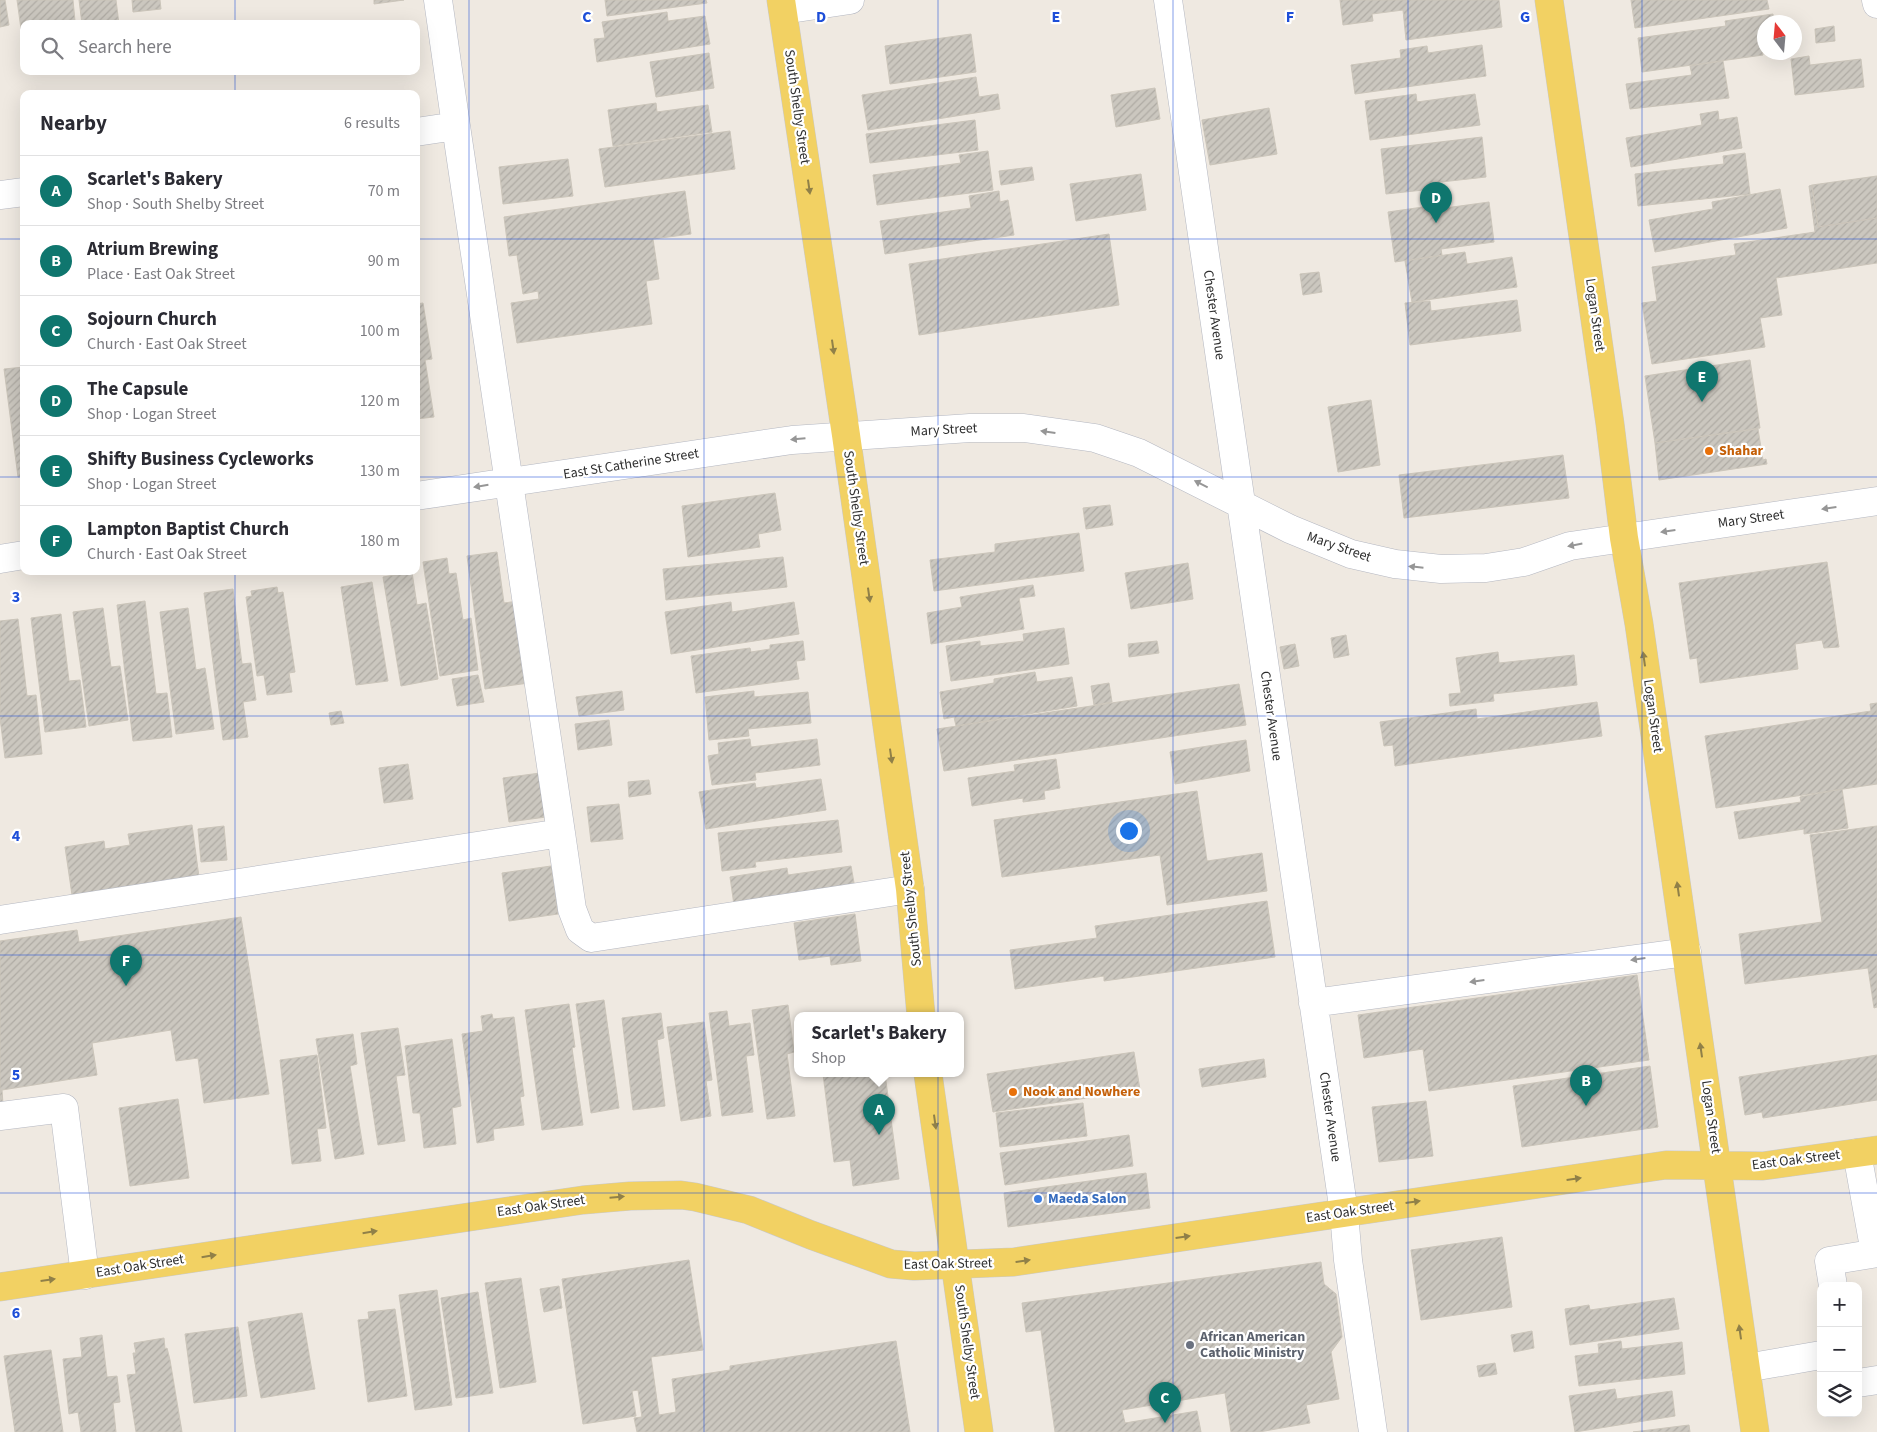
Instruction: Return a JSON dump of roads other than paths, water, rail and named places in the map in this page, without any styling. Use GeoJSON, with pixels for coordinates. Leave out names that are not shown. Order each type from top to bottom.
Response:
{"type":"FeatureCollection","features":[{"type":"Feature","properties":{"kind":"main road","name":"Logan Street"},"geometry":{"type":"LineString","coordinates":[[1549,0],[1610,424],[1624,538],[1640,624],[1755,1432]]}},
{"type":"Feature","properties":{"kind":"main road","name":"South Shelby Street"},"geometry":{"type":"LineString","coordinates":[[782,5],[846,435],[910,889],[921,1012]]}},
{"type":"Feature","properties":{"kind":"main road","name":"South Shelby Street"},"geometry":{"type":"LineString","coordinates":[[928,1077],[980,1432]]}},
{"type":"Feature","properties":{"kind":"main road","name":"East Oak Street"},"geometry":{"type":"LineString","coordinates":[[0,1287],[583,1200],[630,1196],[681,1195],[749,1210],[891,1264],[914,1266],[1014,1262],[1666,1165],[1763,1166],[1867,1151]]}},
{"type":"Feature","properties":{"kind":"street"},"geometry":{"type":"LineString","coordinates":[[438,0],[572,909],[580,930],[591,938],[910,889]]}},
{"type":"Feature","properties":{"kind":"street"},"geometry":{"type":"LineString","coordinates":[[782,5],[850,0]]}},
{"type":"Feature","properties":{"kind":"street","name":"Chester Avenue"},"geometry":{"type":"LineString","coordinates":[[1168,0],[1344,1213],[1348,1260],[1373,1432]]}},
{"type":"Feature","properties":{"kind":"street"},"geometry":{"type":"LineString","coordinates":[[1876,0],[1877,4]]}},
{"type":"Feature","properties":{"kind":"street"},"geometry":{"type":"LineString","coordinates":[[420,131],[456,126]]}},
{"type":"Feature","properties":{"kind":"street"},"geometry":{"type":"LineString","coordinates":[[0,196],[20,193]]}},
{"type":"Feature","properties":{"kind":"street","name":"Mary Street"},"geometry":{"type":"LineString","coordinates":[[846,435],[970,428],[1024,428],[1095,438],[1139,454],[1290,530],[1351,554],[1395,564],[1441,569],[1486,568],[1524,562],[1570,546],[1877,501]]}},
{"type":"Feature","properties":{"kind":"street","name":"East St Catherine Street"},"geometry":{"type":"LineString","coordinates":[[420,495],[792,440],[846,435]]}},
{"type":"Feature","properties":{"kind":"street"},"geometry":{"type":"LineString","coordinates":[[0,559],[20,556]]}},
{"type":"Feature","properties":{"kind":"street"},"geometry":{"type":"LineString","coordinates":[[0,920],[561,833]]}},
{"type":"Feature","properties":{"kind":"street"},"geometry":{"type":"LineString","coordinates":[[1313,1003],[1687,952]]}},
{"type":"Feature","properties":{"kind":"street"},"geometry":{"type":"LineString","coordinates":[[0,1116],[64,1108],[85,1275]]}},
{"type":"Feature","properties":{"kind":"street"},"geometry":{"type":"LineString","coordinates":[[1832,1282],[1829,1261],[1876,1253],[1867,1151]]}},
{"type":"Feature","properties":{"kind":"street"},"geometry":{"type":"LineString","coordinates":[[1746,1368],[1817,1356]]}},
{"type":"Feature","properties":{"kind":"street"},"geometry":{"type":"LineString","coordinates":[[1862,1382],[1877,1380]]}},
{"type":"Feature","properties":{"kind":"place","name":"The Capsule"},"geometry":{"type":"Point","coordinates":[1436,223]}},
{"type":"Feature","properties":{"kind":"place","name":"Shifty Business Cycleworks"},"geometry":{"type":"Point","coordinates":[1702,402]}},
{"type":"Feature","properties":{"kind":"place","name":"Shahar"},"geometry":{"type":"Point","coordinates":[1709,451]}},
{"type":"Feature","properties":{"kind":"place","name":"Lampton Baptist Church"},"geometry":{"type":"Point","coordinates":[126,986]}},
{"type":"Feature","properties":{"kind":"place","name":"Nook and Nowhere"},"geometry":{"type":"Point","coordinates":[1013,1092]}},
{"type":"Feature","properties":{"kind":"place","name":"Atrium Brewing"},"geometry":{"type":"Point","coordinates":[1586,1106]}},
{"type":"Feature","properties":{"kind":"place","name":"Scarlet's Bakery"},"geometry":{"type":"Point","coordinates":[879,1135]}},
{"type":"Feature","properties":{"kind":"place","name":"Maeda Salon"},"geometry":{"type":"Point","coordinates":[1038,1199]}},
{"type":"Feature","properties":{"kind":"place","name":"African American Catholic Ministry"},"geometry":{"type":"Point","coordinates":[1190,1345]}},
{"type":"Feature","properties":{"kind":"place","name":"Sojourn Church"},"geometry":{"type":"Point","coordinates":[1165,1423]}}]}
